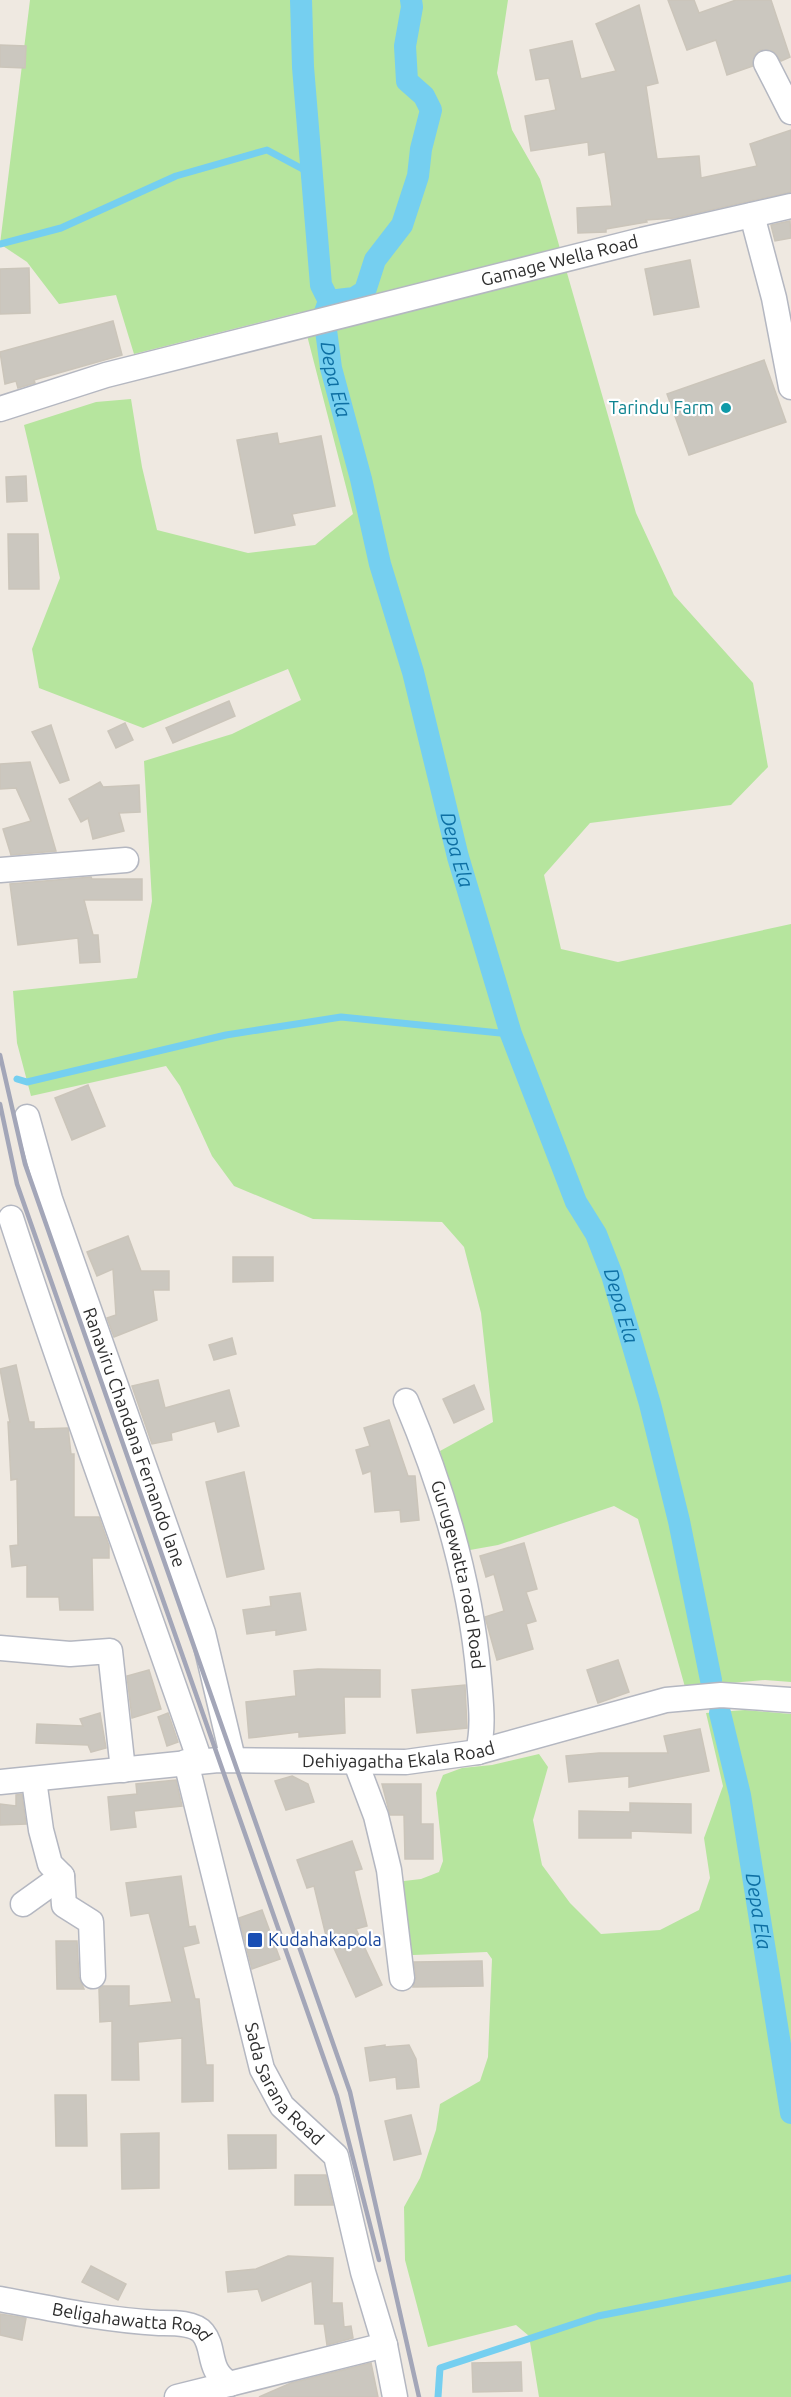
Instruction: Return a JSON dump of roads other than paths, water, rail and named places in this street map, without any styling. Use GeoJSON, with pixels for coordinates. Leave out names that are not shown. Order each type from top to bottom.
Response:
{"type":"FeatureCollection","features":[{"type":"Feature","properties":{"kind":"street"},"geometry":{"type":"LineString","coordinates":[[766,63],[791,112]]}},
{"type":"Feature","properties":{"kind":"street","name":"Gamage Wella Road"},"geometry":{"type":"LineString","coordinates":[[0,409],[106,375],[642,240],[791,206]]}},
{"type":"Feature","properties":{"kind":"street"},"geometry":{"type":"LineString","coordinates":[[752,215],[774,298],[791,387]]}},
{"type":"Feature","properties":{"kind":"street"},"geometry":{"type":"LineString","coordinates":[[0,870],[126,860]]}},
{"type":"Feature","properties":{"kind":"street","name":"Ranaviru Chandana Fernando lane"},"geometry":{"type":"LineString","coordinates":[[27,1117],[50,1199],[203,1633],[233,1759]]}},
{"type":"Feature","properties":{"kind":"street","name":"Sada Sarana Road"},"geometry":{"type":"LineString","coordinates":[[11,1218],[62,1376],[142,1591],[193,1762],[262,2069],[282,2106],[336,2156],[363,2272],[385,2345],[395,2397]]}},
{"type":"Feature","properties":{"kind":"street","name":"Gurugewatta road Road"},"geometry":{"type":"LineString","coordinates":[[406,1401],[427,1450],[471,1612],[484,1727],[478,1752]]}},
{"type":"Feature","properties":{"kind":"street"},"geometry":{"type":"LineString","coordinates":[[0,1648],[70,1654],[110,1651],[123,1770]]}},
{"type":"Feature","properties":{"kind":"street","name":"Dehiyagatha Ekala Road"},"geometry":{"type":"LineString","coordinates":[[0,1782],[233,1759],[356,1763],[406,1762],[478,1752],[666,1700],[721,1695],[791,1700]]}},
{"type":"Feature","properties":{"kind":"street"},"geometry":{"type":"LineString","coordinates":[[356,1763],[376,1816],[389,1870],[402,1978]]}},
{"type":"Feature","properties":{"kind":"street"},"geometry":{"type":"LineString","coordinates":[[34,1780],[41,1830],[50,1864],[62,1876],[64,1905],[91,1922],[93,1976]]}},
{"type":"Feature","properties":{"kind":"street"},"geometry":{"type":"LineString","coordinates":[[23,1905],[62,1876]]}},
{"type":"Feature","properties":{"kind":"street","name":"Beligahawatta Road"},"geometry":{"type":"LineString","coordinates":[[0,2299],[123,2321],[180,2324],[193,2327],[203,2333],[220,2378],[230,2384]]}},
{"type":"Feature","properties":{"kind":"street"},"geometry":{"type":"LineString","coordinates":[[177,2397],[385,2345]]}},
{"type":"Feature","properties":{"kind":"waterway","name":"Depa Ela"},"geometry":{"type":"LineString","coordinates":[[301,0],[303,67],[321,285],[329,301],[324,315],[331,368],[361,479],[380,564],[413,672],[458,857],[511,1034],[576,1202],[596,1234],[612,1275],[650,1404],[679,1521],[711,1680]]}},
{"type":"Feature","properties":{"kind":"waterway"},"geometry":{"type":"LineString","coordinates":[[329,301],[354,298],[365,291],[375,260],[402,225],[418,176],[421,149],[431,110],[424,96],[407,81],[405,46],[412,7],[411,0]]}},
{"type":"Feature","properties":{"kind":"waterway"},"geometry":{"type":"LineString","coordinates":[[0,244],[61,228],[176,176],[267,150],[312,174]]}},
{"type":"Feature","properties":{"kind":"waterway"},"geometry":{"type":"LineString","coordinates":[[17,1079],[27,1082],[226,1035],[341,1017],[511,1034]]}},
{"type":"Feature","properties":{"kind":"waterway","name":"Depa Ela"},"geometry":{"type":"LineString","coordinates":[[720,1713],[740,1795],[791,2113]]}},
{"type":"Feature","properties":{"kind":"waterway"},"geometry":{"type":"LineString","coordinates":[[438,2397],[440,2368],[598,2316],[791,2278]]}},
{"type":"Feature","properties":{"kind":"railway"},"geometry":{"type":"LineString","coordinates":[[0,1055],[25,1164],[350,2092],[419,2397]]}},
{"type":"Feature","properties":{"kind":"railway"},"geometry":{"type":"LineString","coordinates":[[0,1104],[17,1184],[337,2096],[379,2260]]}},
{"type":"Feature","properties":{"kind":"place","name":"Tarindu Farm"},"geometry":{"type":"Point","coordinates":[726,408]}},
{"type":"Feature","properties":{"kind":"place","name":"Kudahakapola"},"geometry":{"type":"Point","coordinates":[255,1940]}}]}
